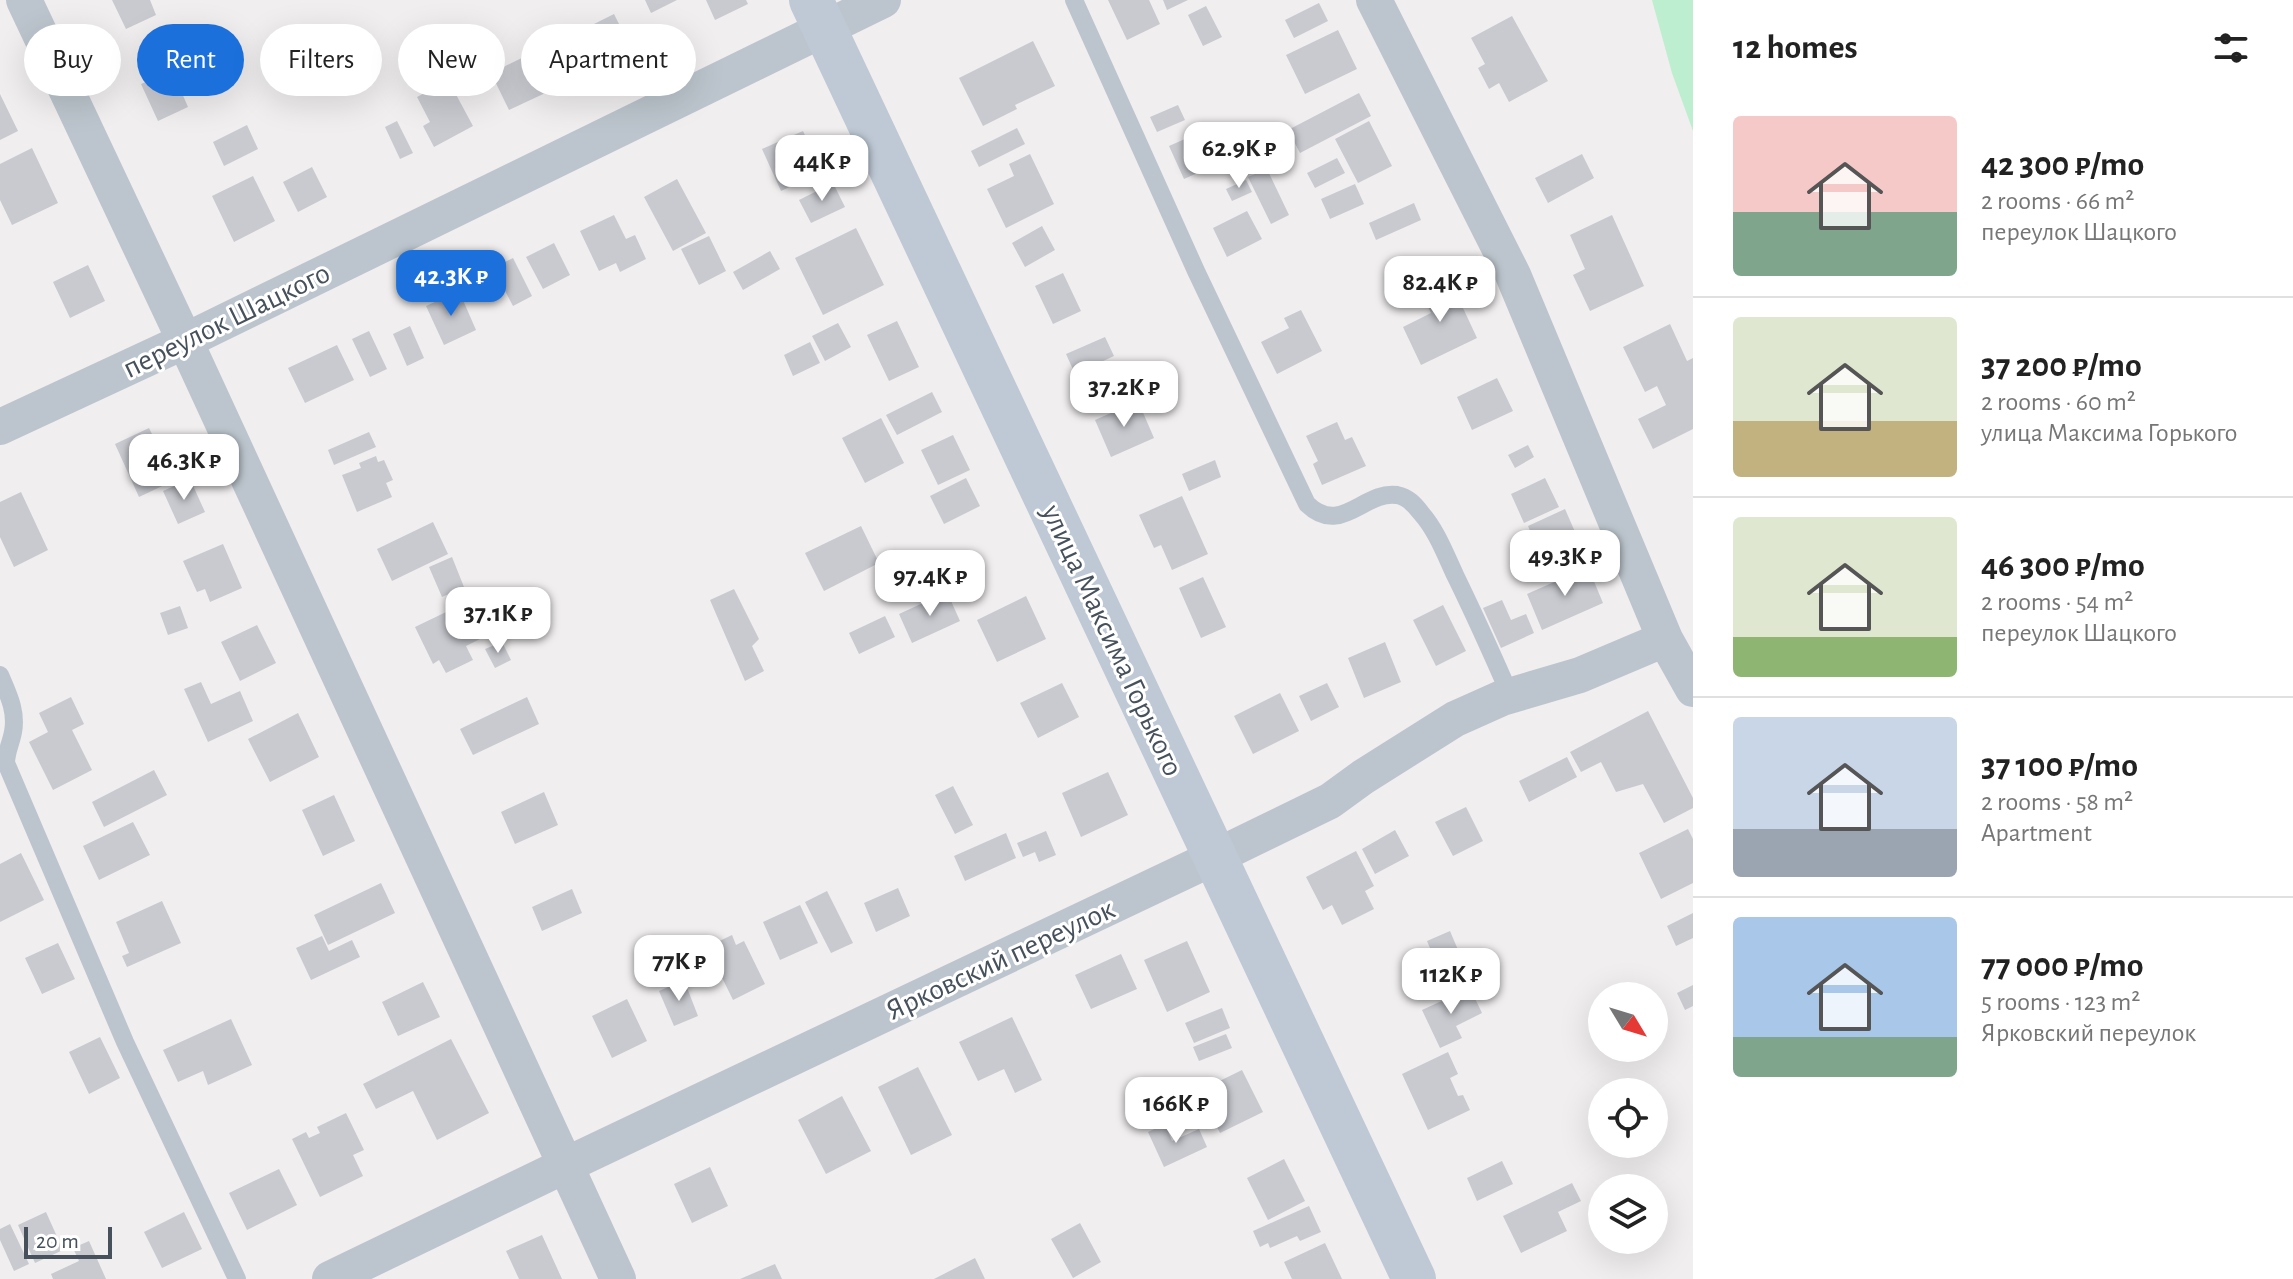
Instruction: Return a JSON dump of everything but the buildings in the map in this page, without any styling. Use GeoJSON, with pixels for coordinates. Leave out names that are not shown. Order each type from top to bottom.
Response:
{"type":"FeatureCollection","features":[{"type":"Feature","properties":{"kind":"main road","name":"улица Максима Горького"},"geometry":{"type":"LineString","coordinates":[[817,14],[1414,1279]]}},
{"type":"Feature","properties":{"kind":"street"},"geometry":{"type":"LineString","coordinates":[[24,0],[618,1279]]}},
{"type":"Feature","properties":{"kind":"street","name":"переулок Шацкого"},"geometry":{"type":"LineString","coordinates":[[0,427],[185,341],[817,14],[883,0]]}},
{"type":"Feature","properties":{"kind":"street"},"geometry":{"type":"LineString","coordinates":[[1374,0],[1513,275],[1665,639],[1693,689]]}},
{"type":"Feature","properties":{"kind":"street","name":"Ярковский переулок"},"geometry":{"type":"LineString","coordinates":[[330,1279],[1330,801],[1426,735],[1455,719],[1510,695],[1580,675],[1665,639]]}},
{"type":"Feature","properties":{"kind":"lane"},"geometry":{"type":"LineString","coordinates":[[1074,0],[1196,271],[1307,504],[1315,512],[1327,516],[1351,512],[1385,495],[1407,498],[1430,525],[1510,695]]}},
{"type":"Feature","properties":{"kind":"lane"},"geometry":{"type":"LineString","coordinates":[[0,675],[15,712],[6,763],[125,1042],[237,1279]]}},
{"type":"Feature","properties":{"kind":"green space"},"geometry":{"type":"Polygon","coordinates":[[[1652,0],[1693,0],[1693,131],[1672,73],[1652,0]]]}}]}
